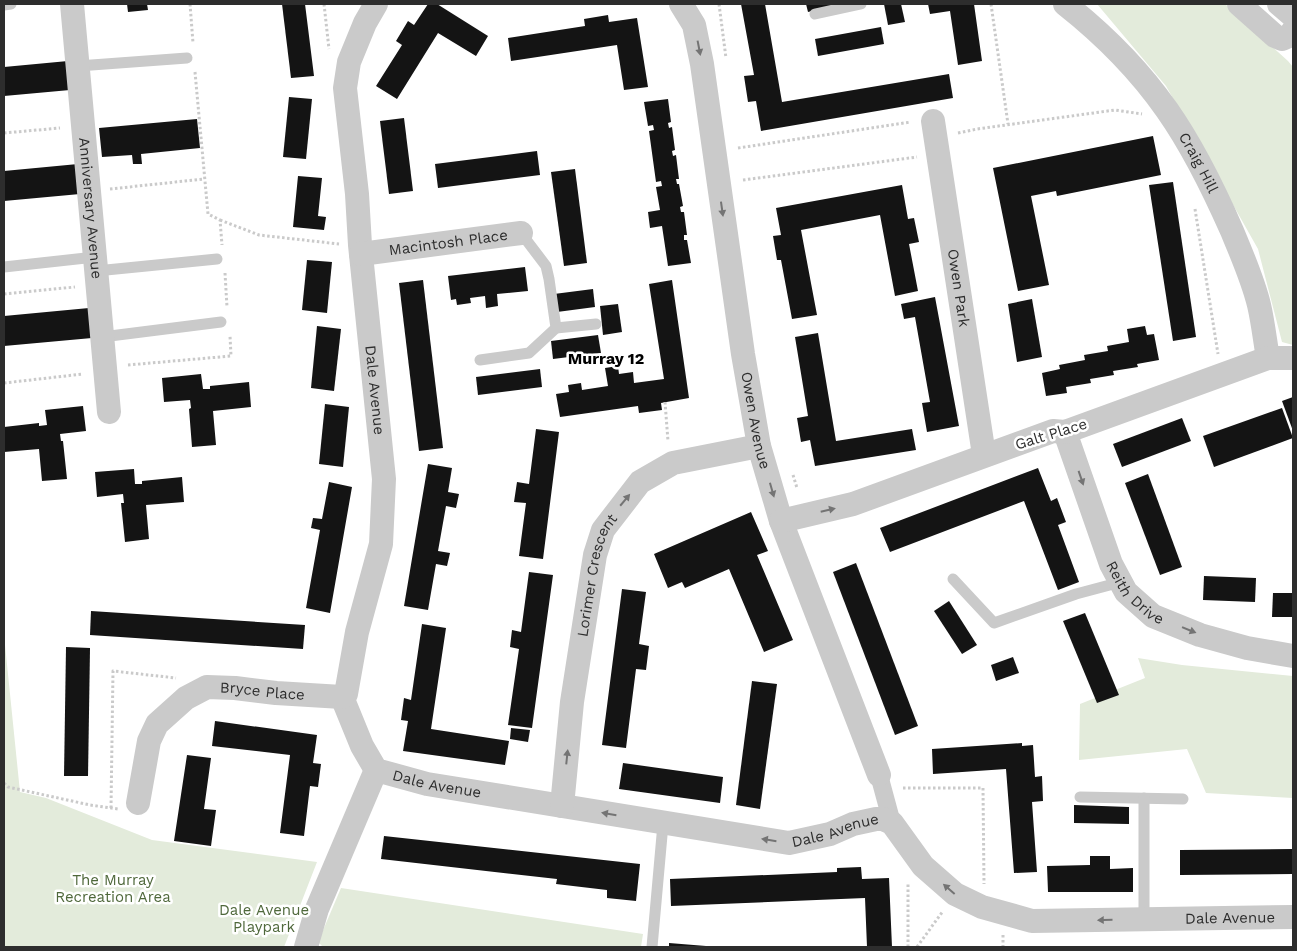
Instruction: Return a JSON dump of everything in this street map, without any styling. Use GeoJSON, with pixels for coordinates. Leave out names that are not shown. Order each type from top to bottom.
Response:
{"type":"FeatureCollection","features":[{"type":"Feature","properties":{"kind":"street","name":"Anniversary Avenue"},"geometry":{"type":"LineString","coordinates":[[72,4],[109,412]]}},
{"type":"Feature","properties":{"kind":"street","name":"Dale Avenue"},"geometry":{"type":"LineString","coordinates":[[376,4],[365,23],[349,62],[345,88],[384,480],[381,544],[357,632],[346,694],[342,697],[362,746],[376,770],[426,784],[789,843],[830,834],[854,824],[876,819],[883,820],[892,823],[923,866],[955,894],[985,908],[1032,921],[1293,917]]}},
{"type":"Feature","properties":{"kind":"street","name":"Owen Avenue"},"geometry":{"type":"LineString","coordinates":[[682,4],[694,25],[702,64],[743,354],[759,446],[780,521],[880,782],[892,823]]}},
{"type":"Feature","properties":{"kind":"street","name":"Craig Hill"},"geometry":{"type":"LineString","coordinates":[[1065,4],[1084,19],[1142,78],[1172,118],[1218,200],[1243,258],[1259,306],[1268,358]]}},
{"type":"Feature","properties":{"kind":"street"},"geometry":{"type":"LineString","coordinates":[[1239,4],[1275,36],[1282,39],[1289,36],[1293,31]]}},
{"type":"Feature","properties":{"kind":"street"},"geometry":{"type":"LineString","coordinates":[[1279,4],[1293,16]]}},
{"type":"Feature","properties":{"kind":"street","name":"Owen Park"},"geometry":{"type":"LineString","coordinates":[[935,138],[984,455]]}},
{"type":"Feature","properties":{"kind":"street","name":"Macintosh Place"},"geometry":{"type":"LineString","coordinates":[[360,250],[521,233]]}},
{"type":"Feature","properties":{"kind":"street","name":"Galt Place"},"geometry":{"type":"LineString","coordinates":[[780,521],[853,504],[984,455],[1053,431],[1065,432],[1268,358],[1293,358]]}},
{"type":"Feature","properties":{"kind":"street","name":"Reith Drive"},"geometry":{"type":"LineString","coordinates":[[1065,432],[1111,564],[1126,592],[1153,616],[1209,637],[1247,648],[1293,656]]}},
{"type":"Feature","properties":{"kind":"street","name":"Lorimer Crescent"},"geometry":{"type":"LineString","coordinates":[[562,806],[574,693],[595,556],[603,530],[640,482],[674,463],[759,446]]}},
{"type":"Feature","properties":{"kind":"street","name":"Bryce Place"},"geometry":{"type":"LineString","coordinates":[[138,803],[149,740],[157,724],[186,698],[207,687],[235,688],[276,694],[342,697]]}},
{"type":"Feature","properties":{"kind":"street","name":"Dale Avenue"},"geometry":{"type":"LineString","coordinates":[[306,947],[317,909],[376,770]]}},
{"type":"Feature","properties":{"kind":"lane"},"geometry":{"type":"LineString","coordinates":[[4,5],[11,4]]}},
{"type":"Feature","properties":{"kind":"lane"},"geometry":{"type":"LineString","coordinates":[[815,14],[861,4]]}},
{"type":"Feature","properties":{"kind":"lane"},"geometry":{"type":"LineString","coordinates":[[78,66],[190,53]]}},
{"type":"Feature","properties":{"kind":"lane","name":"Macintosh Place"},"geometry":{"type":"LineString","coordinates":[[521,233],[546,266],[556,328]]}},
{"type":"Feature","properties":{"kind":"lane"},"geometry":{"type":"LineString","coordinates":[[4,268],[96,271],[220,263]]}},
{"type":"Feature","properties":{"kind":"lane"},"geometry":{"type":"LineString","coordinates":[[102,337],[226,321]]}},
{"type":"Feature","properties":{"kind":"lane"},"geometry":{"type":"LineString","coordinates":[[480,360],[529,353],[556,328],[596,324]]}},
{"type":"Feature","properties":{"kind":"lane"},"geometry":{"type":"LineString","coordinates":[[953,579],[994,623],[1076,594],[1121,582]]}},
{"type":"Feature","properties":{"kind":"lane"},"geometry":{"type":"LineString","coordinates":[[1080,797],[1183,799]]}},
{"type":"Feature","properties":{"kind":"lane"},"geometry":{"type":"LineString","coordinates":[[1144,798],[1144,919]]}},
{"type":"Feature","properties":{"kind":"lane"},"geometry":{"type":"LineString","coordinates":[[652,947],[663,824]]}},
{"type":"Feature","properties":{"kind":"path"},"geometry":{"type":"LineString","coordinates":[[190,4],[190,53]]}},
{"type":"Feature","properties":{"kind":"path"},"geometry":{"type":"LineString","coordinates":[[992,4],[1008,124]]}},
{"type":"Feature","properties":{"kind":"path"},"geometry":{"type":"LineString","coordinates":[[195,67],[208,214],[259,236],[360,250]]}},
{"type":"Feature","properties":{"kind":"path"},"geometry":{"type":"LineString","coordinates":[[743,180],[977,128],[1116,110],[1172,118]]}},
{"type":"Feature","properties":{"kind":"path"},"geometry":{"type":"LineString","coordinates":[[738,148],[905,122],[935,138]]}},
{"type":"Feature","properties":{"kind":"path"},"geometry":{"type":"LineString","coordinates":[[4,133],[83,126]]}},
{"type":"Feature","properties":{"kind":"path"},"geometry":{"type":"LineString","coordinates":[[89,191],[204,179]]}},
{"type":"Feature","properties":{"kind":"path"},"geometry":{"type":"LineString","coordinates":[[1195,208],[1221,375]]}},
{"type":"Feature","properties":{"kind":"path"},"geometry":{"type":"LineString","coordinates":[[220,220],[223,248]]}},
{"type":"Feature","properties":{"kind":"path"},"geometry":{"type":"LineString","coordinates":[[4,383],[105,369],[231,356],[220,263]]}},
{"type":"Feature","properties":{"kind":"path"},"geometry":{"type":"LineString","coordinates":[[4,294],[96,271]]}},
{"type":"Feature","properties":{"kind":"path"},"geometry":{"type":"LineString","coordinates":[[665,402],[669,454],[674,463]]}},
{"type":"Feature","properties":{"kind":"path"},"geometry":{"type":"LineString","coordinates":[[111,808],[113,671],[198,680],[207,687]]}},
{"type":"Feature","properties":{"kind":"path"},"geometry":{"type":"LineString","coordinates":[[880,782],[984,788],[985,908]]}},
{"type":"Feature","properties":{"kind":"path"},"geometry":{"type":"LineString","coordinates":[[4,783],[8,788],[111,808],[129,810],[138,803]]}},
{"type":"Feature","properties":{"kind":"path"},"geometry":{"type":"LineString","coordinates":[[908,847],[908,947]]}},
{"type":"Feature","properties":{"kind":"path"},"geometry":{"type":"LineString","coordinates":[[917,947],[955,894]]}},
{"type":"Feature","properties":{"kind":"green space"},"geometry":{"type":"Polygon","coordinates":[[[1097,4],[1225,4],[1293,67],[1293,345],[1282,342],[1258,249],[1166,86],[1097,4]]]}},
{"type":"Feature","properties":{"kind":"green space","name":"The Murray Recreation Area"},"geometry":{"type":"Polygon","coordinates":[[[4,635],[20,792],[46,798],[152,840],[317,862],[284,947],[4,947],[4,635]]]}},
{"type":"Feature","properties":{"kind":"green space"},"geometry":{"type":"Polygon","coordinates":[[[1138,658],[1182,665],[1293,676],[1293,798],[1206,793],[1187,749],[1079,760],[1080,704],[1145,678],[1138,658]]]}},
{"type":"Feature","properties":{"kind":"green space"},"geometry":{"type":"Polygon","coordinates":[[[341,888],[643,934],[641,947],[323,947],[318,942],[341,888]]]}},
{"type":"Feature","properties":{"kind":"building"},"geometry":{"type":"Polygon","coordinates":[[[127,4],[147,4],[148,10],[128,12],[127,4]]]}},
{"type":"Feature","properties":{"kind":"building"},"geometry":{"type":"Polygon","coordinates":[[[282,4],[305,4],[314,76],[291,78],[282,4]]]}},
{"type":"Feature","properties":{"kind":"building"},"geometry":{"type":"Polygon","coordinates":[[[428,4],[437,4],[488,36],[476,56],[438,33],[397,99],[376,86],[402,45],[396,41],[408,21],[414,25],[428,4]]]}},
{"type":"Feature","properties":{"kind":"building"},"geometry":{"type":"Polygon","coordinates":[[[741,4],[765,4],[782,102],[949,74],[953,98],[761,131],[756,101],[748,102],[744,76],[754,75],[741,4]]]}},
{"type":"Feature","properties":{"kind":"building"},"geometry":{"type":"Polygon","coordinates":[[[806,4],[840,4],[808,12],[806,4]]]}},
{"type":"Feature","properties":{"kind":"building"},"geometry":{"type":"Polygon","coordinates":[[[884,4],[901,4],[905,22],[888,25],[884,4]]]}},
{"type":"Feature","properties":{"kind":"building"},"geometry":{"type":"Polygon","coordinates":[[[928,4],[974,4],[982,61],[958,65],[950,11],[930,14],[928,4]]]}},
{"type":"Feature","properties":{"kind":"building"},"geometry":{"type":"Polygon","coordinates":[[[608,15],[609,22],[637,18],[648,87],[624,90],[617,45],[511,61],[508,38],[585,26],[584,19],[608,15]]]}},
{"type":"Feature","properties":{"kind":"building"},"geometry":{"type":"Polygon","coordinates":[[[881,27],[884,44],[818,56],[815,39],[881,27]]]}},
{"type":"Feature","properties":{"kind":"building"},"geometry":{"type":"Polygon","coordinates":[[[68,61],[70,90],[4,96],[4,67],[68,61]]]}},
{"type":"Feature","properties":{"kind":"building"},"geometry":{"type":"Polygon","coordinates":[[[289,97],[312,99],[306,159],[283,157],[289,97]]]}},
{"type":"Feature","properties":{"kind":"building"},"geometry":{"type":"Polygon","coordinates":[[[668,99],[671,122],[668,123],[669,128],[672,127],[675,150],[672,151],[673,156],[676,155],[679,179],[676,179],[677,184],[679,184],[683,206],[680,207],[681,212],[684,212],[687,235],[684,235],[684,240],[687,240],[691,263],[668,266],[662,226],[650,228],[648,212],[660,210],[656,187],[662,186],[661,181],[656,182],[649,131],[654,130],[653,125],[648,126],[644,102],[668,99]]]}},
{"type":"Feature","properties":{"kind":"building"},"geometry":{"type":"Polygon","coordinates":[[[404,118],[413,191],[389,194],[380,121],[404,118]]]}},
{"type":"Feature","properties":{"kind":"building"},"geometry":{"type":"Polygon","coordinates":[[[197,119],[200,148],[141,154],[142,164],[133,164],[132,155],[102,157],[99,128],[197,119]]]}},
{"type":"Feature","properties":{"kind":"building"},"geometry":{"type":"Polygon","coordinates":[[[1153,136],[1161,175],[1057,196],[1056,191],[1031,196],[1049,285],[1018,291],[993,168],[1153,136]]]}},
{"type":"Feature","properties":{"kind":"building"},"geometry":{"type":"Polygon","coordinates":[[[537,151],[540,175],[438,188],[435,164],[537,151]]]}},
{"type":"Feature","properties":{"kind":"building"},"geometry":{"type":"Polygon","coordinates":[[[78,164],[80,194],[4,201],[4,171],[78,164]]]}},
{"type":"Feature","properties":{"kind":"building"},"geometry":{"type":"Polygon","coordinates":[[[575,169],[587,263],[564,266],[551,172],[575,169]]]}},
{"type":"Feature","properties":{"kind":"building"},"geometry":{"type":"Polygon","coordinates":[[[298,176],[322,178],[318,216],[326,217],[324,230],[293,227],[298,176]]]}},
{"type":"Feature","properties":{"kind":"building"},"geometry":{"type":"Polygon","coordinates":[[[1173,182],[1196,337],[1173,341],[1149,185],[1173,182]]]}},
{"type":"Feature","properties":{"kind":"building"},"geometry":{"type":"Polygon","coordinates":[[[902,185],[908,219],[914,218],[919,242],[909,244],[918,291],[895,296],[880,215],[801,230],[817,315],[792,319],[781,260],[777,260],[773,236],[781,235],[776,208],[902,185]]]}},
{"type":"Feature","properties":{"kind":"building"},"geometry":{"type":"Polygon","coordinates":[[[307,260],[332,262],[327,313],[302,310],[307,260]]]}},
{"type":"Feature","properties":{"kind":"building"},"geometry":{"type":"Polygon","coordinates":[[[525,267],[528,291],[497,294],[498,306],[486,308],[485,296],[470,298],[471,303],[457,305],[456,299],[451,300],[448,276],[525,267]]]}},
{"type":"Feature","properties":{"kind":"building"},"geometry":{"type":"Polygon","coordinates":[[[423,280],[443,448],[419,451],[399,283],[423,280]]]}},
{"type":"Feature","properties":{"kind":"building"},"geometry":{"type":"Polygon","coordinates":[[[672,280],[689,398],[661,403],[662,410],[639,413],[638,406],[560,417],[556,394],[569,392],[568,385],[581,383],[582,390],[608,386],[605,368],[618,366],[619,374],[633,372],[634,383],[664,379],[649,284],[672,280]]]}},
{"type":"Feature","properties":{"kind":"building"},"geometry":{"type":"Polygon","coordinates":[[[593,289],[595,307],[557,312],[554,294],[593,289]]]}},
{"type":"Feature","properties":{"kind":"building"},"geometry":{"type":"Polygon","coordinates":[[[935,297],[959,426],[927,432],[922,403],[930,402],[915,317],[904,319],[901,304],[935,297]]]}},
{"type":"Feature","properties":{"kind":"building"},"geometry":{"type":"Polygon","coordinates":[[[1032,299],[1042,357],[1017,362],[1008,304],[1032,299]]]}},
{"type":"Feature","properties":{"kind":"building"},"geometry":{"type":"Polygon","coordinates":[[[618,304],[622,332],[603,335],[600,306],[618,304]]]}},
{"type":"Feature","properties":{"kind":"building"},"geometry":{"type":"Polygon","coordinates":[[[89,308],[92,338],[4,346],[4,316],[89,308]]]}},
{"type":"Feature","properties":{"kind":"building"},"geometry":{"type":"Polygon","coordinates":[[[317,326],[341,329],[334,391],[311,388],[317,326]]]}},
{"type":"Feature","properties":{"kind":"building"},"geometry":{"type":"Polygon","coordinates":[[[1145,326],[1147,335],[1154,334],[1159,360],[1137,364],[1138,367],[1113,371],[1114,375],[1090,379],[1091,383],[1066,387],[1067,393],[1046,396],[1042,373],[1060,369],[1059,365],[1085,360],[1084,355],[1108,351],[1107,346],[1129,342],[1127,329],[1145,326]]]}},
{"type":"Feature","properties":{"kind":"building"},"geometry":{"type":"Polygon","coordinates":[[[818,333],[836,441],[912,429],[916,450],[815,466],[810,440],[801,442],[797,418],[808,416],[795,337],[818,333]]]}},
{"type":"Feature","properties":{"kind":"building"},"geometry":{"type":"Polygon","coordinates":[[[598,335],[601,353],[553,359],[551,341],[598,335]]]}},
{"type":"Feature","properties":{"kind":"building"},"geometry":{"type":"Polygon","coordinates":[[[540,369],[542,387],[478,395],[476,377],[540,369]]]}},
{"type":"Feature","properties":{"kind":"building"},"geometry":{"type":"Polygon","coordinates":[[[201,374],[203,389],[210,389],[210,386],[249,382],[251,407],[213,411],[216,445],[192,447],[190,400],[164,402],[162,378],[201,374]]]}},
{"type":"Feature","properties":{"kind":"building"},"geometry":{"type":"Polygon","coordinates":[[[1293,397],[1293,431],[1282,401],[1293,397]]]}},
{"type":"Feature","properties":{"kind":"building"},"geometry":{"type":"Polygon","coordinates":[[[325,404],[349,407],[343,467],[319,464],[325,404]]]}},
{"type":"Feature","properties":{"kind":"building"},"geometry":{"type":"Polygon","coordinates":[[[83,406],[86,431],[60,434],[61,441],[63,441],[67,479],[42,481],[39,449],[4,452],[4,427],[39,423],[39,426],[47,425],[45,410],[83,406]]]}},
{"type":"Feature","properties":{"kind":"building"},"geometry":{"type":"Polygon","coordinates":[[[1282,408],[1293,438],[1214,467],[1203,436],[1282,408]]]}},
{"type":"Feature","properties":{"kind":"building"},"geometry":{"type":"Polygon","coordinates":[[[1182,418],[1191,441],[1122,467],[1113,444],[1182,418]]]}},
{"type":"Feature","properties":{"kind":"building"},"geometry":{"type":"Polygon","coordinates":[[[536,429],[559,432],[543,559],[519,556],[526,503],[514,502],[517,482],[529,484],[536,429]]]}},
{"type":"Feature","properties":{"kind":"building"},"geometry":{"type":"Polygon","coordinates":[[[428,464],[452,468],[448,492],[459,494],[456,508],[446,506],[438,551],[450,553],[447,566],[436,564],[428,610],[404,606],[428,464]]]}},
{"type":"Feature","properties":{"kind":"building"},"geometry":{"type":"Polygon","coordinates":[[[1038,468],[1051,501],[1057,498],[1066,522],[1058,525],[1079,582],[1058,590],[1024,501],[890,552],[880,528],[1038,468]]]}},
{"type":"Feature","properties":{"kind":"building"},"geometry":{"type":"Polygon","coordinates":[[[134,469],[135,484],[142,484],[142,481],[182,477],[184,502],[146,505],[149,539],[125,542],[121,503],[124,503],[123,494],[97,497],[95,472],[134,469]]]}},
{"type":"Feature","properties":{"kind":"building"},"geometry":{"type":"Polygon","coordinates":[[[1148,474],[1182,567],[1160,575],[1125,483],[1148,474]]]}},
{"type":"Feature","properties":{"kind":"building"},"geometry":{"type":"Polygon","coordinates":[[[329,482],[352,487],[330,613],[306,608],[320,530],[311,528],[313,518],[322,519],[329,482]]]}},
{"type":"Feature","properties":{"kind":"building"},"geometry":{"type":"Polygon","coordinates":[[[751,512],[768,551],[757,555],[793,640],[764,652],[729,569],[685,588],[682,582],[668,588],[654,554],[751,512]]]}},
{"type":"Feature","properties":{"kind":"building"},"geometry":{"type":"Polygon","coordinates":[[[856,563],[918,726],[895,735],[833,572],[856,563]]]}},
{"type":"Feature","properties":{"kind":"building"},"geometry":{"type":"Polygon","coordinates":[[[529,572],[553,575],[532,728],[508,725],[519,649],[510,647],[512,630],[521,632],[529,572]]]}},
{"type":"Feature","properties":{"kind":"building"},"geometry":{"type":"Polygon","coordinates":[[[1204,576],[1256,578],[1255,602],[1203,600],[1204,576]]]}},
{"type":"Feature","properties":{"kind":"building"},"geometry":{"type":"Polygon","coordinates":[[[622,589],[646,592],[639,644],[649,646],[646,670],[636,669],[626,748],[602,745],[622,589]]]}},
{"type":"Feature","properties":{"kind":"building"},"geometry":{"type":"Polygon","coordinates":[[[1273,593],[1293,593],[1293,617],[1272,617],[1273,593]]]}},
{"type":"Feature","properties":{"kind":"building"},"geometry":{"type":"Polygon","coordinates":[[[949,601],[977,645],[962,654],[934,611],[949,601]]]}},
{"type":"Feature","properties":{"kind":"building"},"geometry":{"type":"Polygon","coordinates":[[[91,611],[305,625],[303,649],[90,635],[91,611]]]}},
{"type":"Feature","properties":{"kind":"building"},"geometry":{"type":"Polygon","coordinates":[[[1085,613],[1119,695],[1097,703],[1063,621],[1085,613]]]}},
{"type":"Feature","properties":{"kind":"building"},"geometry":{"type":"Polygon","coordinates":[[[422,624],[446,628],[431,729],[509,741],[505,765],[403,751],[408,721],[401,720],[404,698],[411,700],[422,624]]]}},
{"type":"Feature","properties":{"kind":"building"},"geometry":{"type":"Polygon","coordinates":[[[66,647],[90,648],[88,776],[64,776],[66,647]]]}},
{"type":"Feature","properties":{"kind":"building"},"geometry":{"type":"Polygon","coordinates":[[[1013,657],[1019,673],[996,681],[991,665],[1013,657]]]}},
{"type":"Feature","properties":{"kind":"building"},"geometry":{"type":"Polygon","coordinates":[[[752,681],[777,684],[760,809],[736,805],[752,681]]]}},
{"type":"Feature","properties":{"kind":"building"},"geometry":{"type":"Polygon","coordinates":[[[215,721],[317,735],[313,763],[321,764],[318,787],[310,786],[304,836],[280,833],[290,755],[212,746],[215,721]]]}},
{"type":"Feature","properties":{"kind":"building"},"geometry":{"type":"Polygon","coordinates":[[[511,728],[530,730],[528,742],[510,739],[511,728]]]}},
{"type":"Feature","properties":{"kind":"building"},"geometry":{"type":"Polygon","coordinates":[[[1022,743],[1022,746],[1033,745],[1035,777],[1042,776],[1043,801],[1032,802],[1037,872],[1014,873],[1006,769],[933,774],[932,749],[1022,743]]]}},
{"type":"Feature","properties":{"kind":"building"},"geometry":{"type":"Polygon","coordinates":[[[187,755],[211,758],[204,809],[216,810],[211,846],[174,841],[187,755]]]}},
{"type":"Feature","properties":{"kind":"building"},"geometry":{"type":"Polygon","coordinates":[[[623,763],[723,777],[720,803],[619,789],[623,763]]]}},
{"type":"Feature","properties":{"kind":"building"},"geometry":{"type":"Polygon","coordinates":[[[1074,805],[1129,807],[1129,824],[1074,823],[1074,805]]]}},
{"type":"Feature","properties":{"kind":"building"},"geometry":{"type":"Polygon","coordinates":[[[384,836],[640,864],[636,901],[607,898],[607,890],[556,884],[557,879],[381,859],[384,836]]]}},
{"type":"Feature","properties":{"kind":"building"},"geometry":{"type":"Polygon","coordinates":[[[1293,849],[1293,874],[1180,875],[1180,850],[1293,849]]]}},
{"type":"Feature","properties":{"kind":"building"},"geometry":{"type":"Polygon","coordinates":[[[1090,856],[1110,856],[1110,869],[1133,868],[1133,892],[1048,892],[1047,866],[1090,865],[1090,856]]]}},
{"type":"Feature","properties":{"kind":"building"},"geometry":{"type":"Polygon","coordinates":[[[861,867],[862,879],[889,878],[892,947],[867,947],[865,898],[671,906],[670,879],[837,872],[837,868],[861,867]]]}},
{"type":"Feature","properties":{"kind":"building"},"geometry":{"type":"Polygon","coordinates":[[[669,943],[706,946],[706,947],[669,947],[669,943]]]}},
{"type":"Feature","properties":{"kind":"district","name":"Murray 12"},"geometry":{"type":"Point","coordinates":[606,358]}},
{"type":"Feature","properties":{"kind":"park label","name":"Dale Avenue Playpark"},"geometry":{"type":"Point","coordinates":[264,918]}}]}
